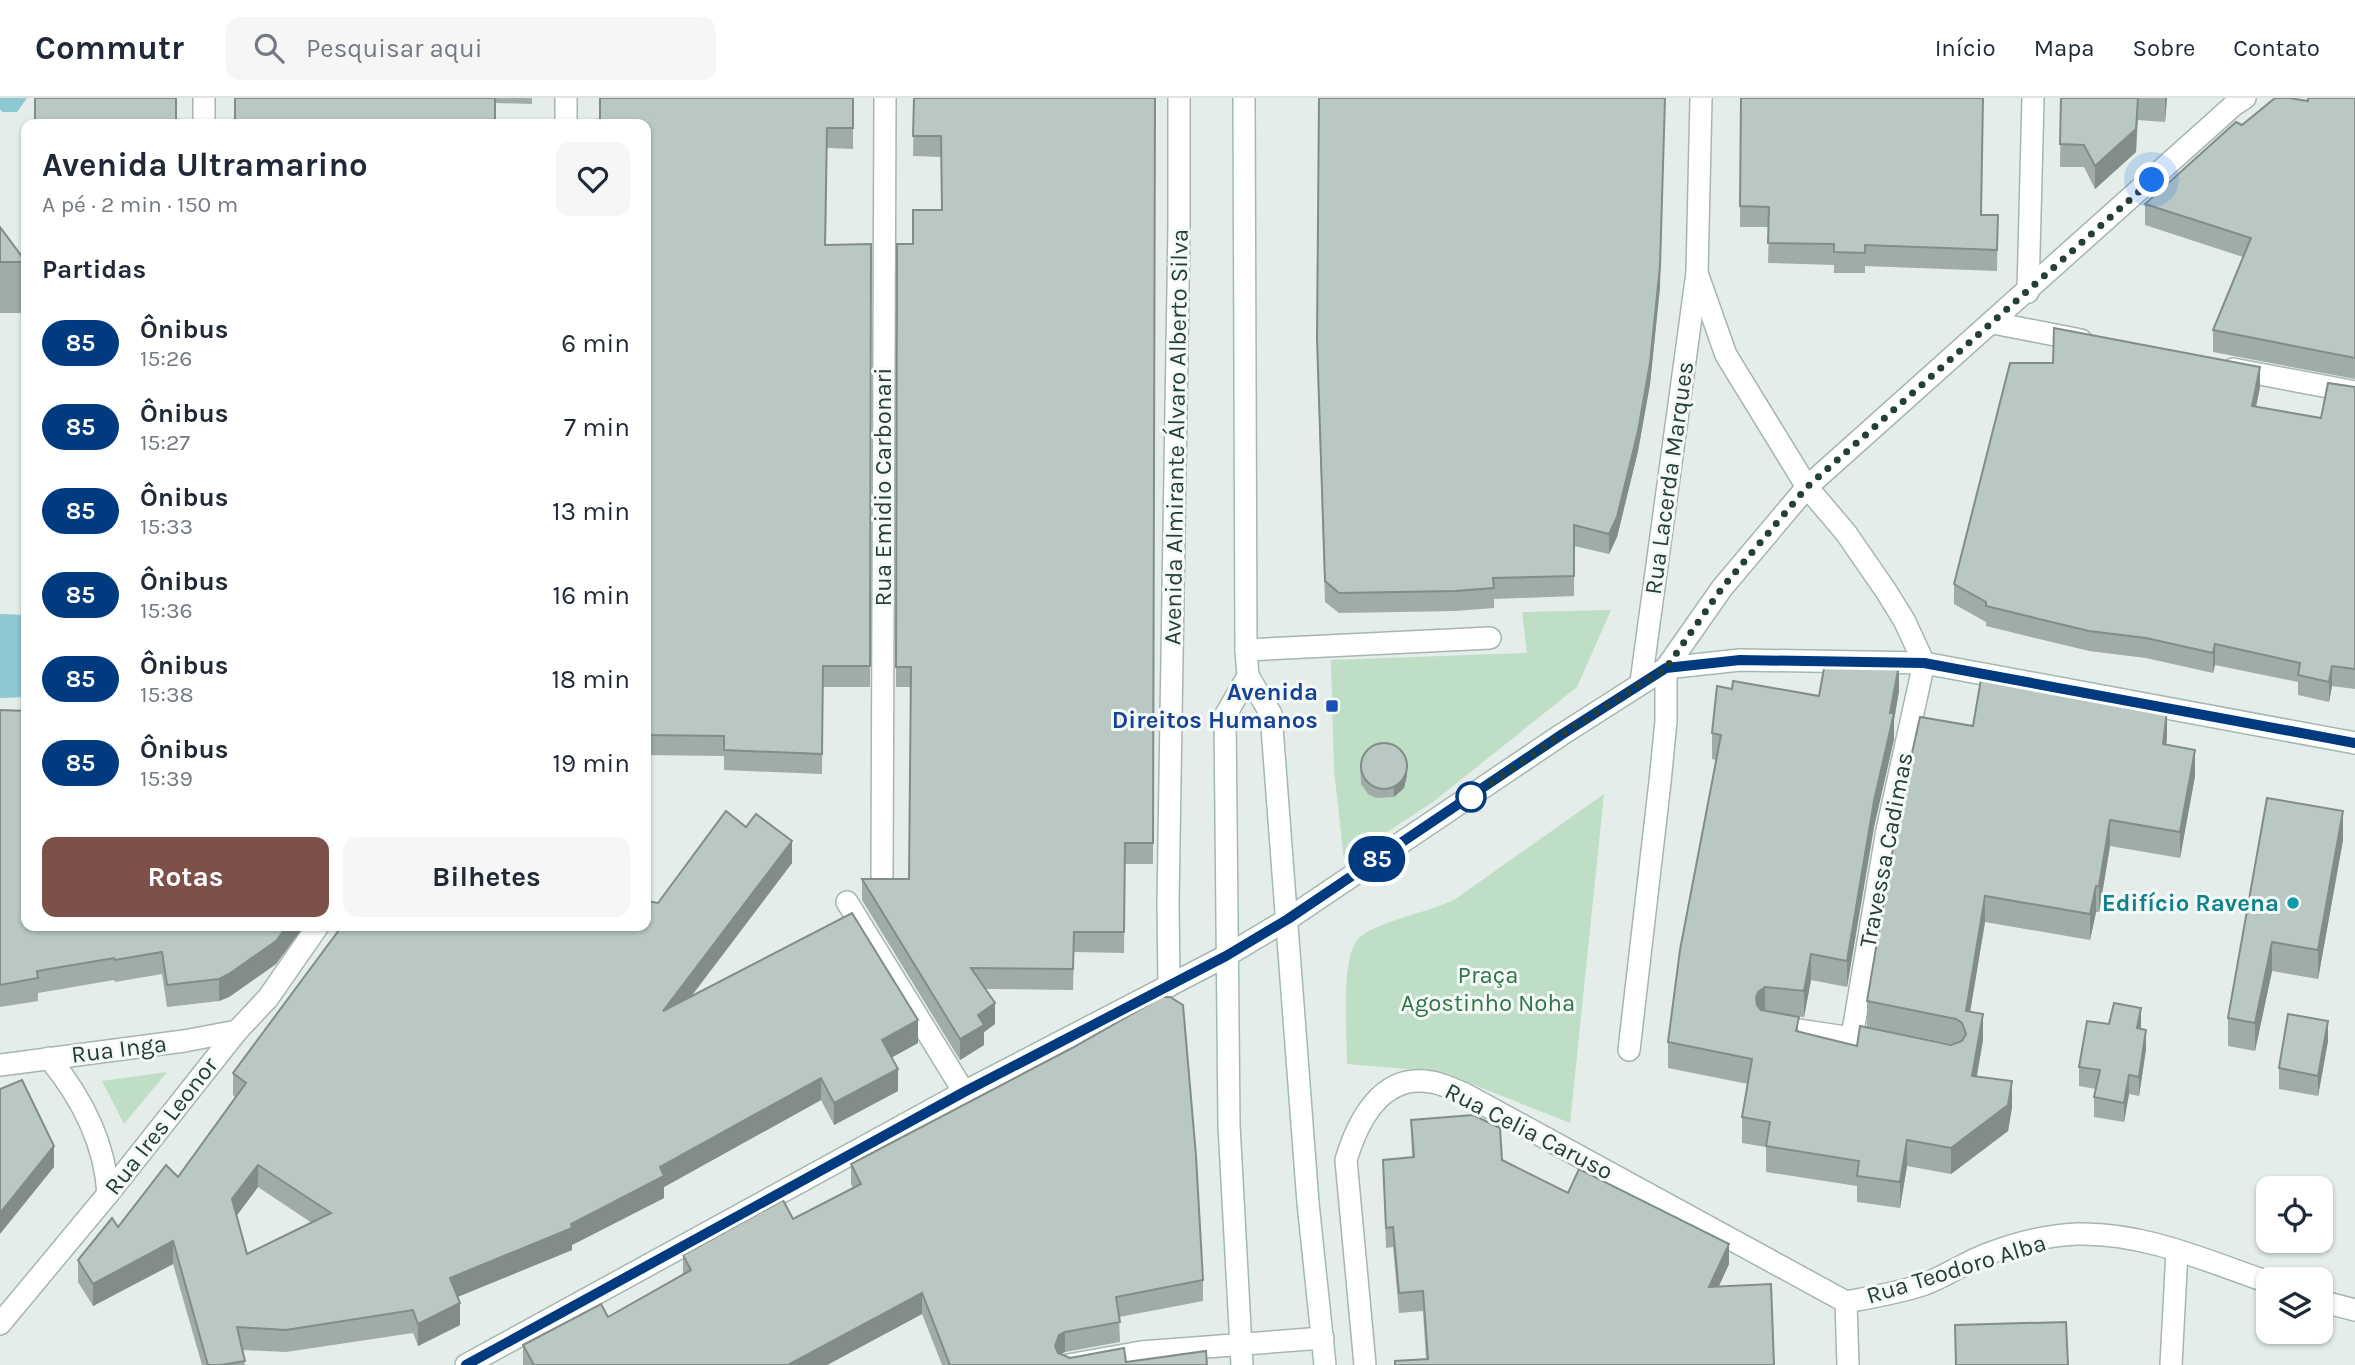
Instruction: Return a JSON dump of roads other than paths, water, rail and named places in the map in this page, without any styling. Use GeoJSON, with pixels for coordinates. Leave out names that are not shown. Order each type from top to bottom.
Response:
{"type":"FeatureCollection","features":[{"type":"Feature","properties":{"kind":"street"},"geometry":{"type":"LineString","coordinates":[[204,98],[204,119]]}},
{"type":"Feature","properties":{"kind":"street"},"geometry":{"type":"LineString","coordinates":[[566,98],[566,119]]}},
{"type":"Feature","properties":{"kind":"street","name":"Rua Emidio Carbonari"},"geometry":{"type":"LineString","coordinates":[[881,876],[884,98]]}},
{"type":"Feature","properties":{"kind":"street","name":"Avenida Almirante Álvaro Alberto Silva"},"geometry":{"type":"LineString","coordinates":[[1169,986],[1179,226],[1178,98]]}},
{"type":"Feature","properties":{"kind":"street"},"geometry":{"type":"LineString","coordinates":[[1244,98],[1248,676],[1271,714],[1308,1203],[1325,1365]]}},
{"type":"Feature","properties":{"kind":"street","name":"Rua Lacerda Marques"},"geometry":{"type":"LineString","coordinates":[[1641,682],[1697,273],[1701,98]]}},
{"type":"Feature","properties":{"kind":"street"},"geometry":{"type":"LineString","coordinates":[[2028,292],[2033,98]]}},
{"type":"Feature","properties":{"kind":"street"},"geometry":{"type":"LineString","coordinates":[[1629,1050],[1661,782],[1666,668],[1722,588],[1807,487],[2245,98]]}},
{"type":"Feature","properties":{"kind":"street","name":"Rua Lacerda Marques"},"geometry":{"type":"LineString","coordinates":[[1697,273],[1726,355],[1807,487],[1846,533],[1886,591],[1904,620],[1924,663]]}},
{"type":"Feature","properties":{"kind":"street"},"geometry":{"type":"LineString","coordinates":[[1993,323],[2100,344]]}},
{"type":"Feature","properties":{"kind":"street"},"geometry":{"type":"LineString","coordinates":[[2207,364],[2355,392]]}},
{"type":"Feature","properties":{"kind":"street"},"geometry":{"type":"LineString","coordinates":[[1247,650],[1490,638]]}},
{"type":"Feature","properties":{"kind":"street"},"geometry":{"type":"LineString","coordinates":[[472,1364],[964,1092],[1226,956],[1288,919],[1641,682],[1666,668],[1740,660],[1924,663],[2355,743]]}},
{"type":"Feature","properties":{"kind":"street","name":"Travessa Cadimas"},"geometry":{"type":"LineString","coordinates":[[1852,1037],[1887,830],[1924,663]]}},
{"type":"Feature","properties":{"kind":"street"},"geometry":{"type":"LineString","coordinates":[[1241,1354],[1229,1125],[1225,716],[1248,676]]}},
{"type":"Feature","properties":{"kind":"street"},"geometry":{"type":"LineString","coordinates":[[847,902],[964,1092]]}},
{"type":"Feature","properties":{"kind":"street","name":"Rua Ires Leonor"},"geometry":{"type":"LineString","coordinates":[[0,1324],[108,1194],[237,1031],[268,998],[315,931]]}},
{"type":"Feature","properties":{"kind":"street"},"geometry":{"type":"LineString","coordinates":[[1769,1025],[1889,1045]]}},
{"type":"Feature","properties":{"kind":"street","name":"Rua Inga"},"geometry":{"type":"LineString","coordinates":[[0,1065],[184,1041],[237,1031]]}},
{"type":"Feature","properties":{"kind":"street"},"geometry":{"type":"LineString","coordinates":[[49,1058],[81,1104],[96,1132],[107,1167],[108,1194]]}},
{"type":"Feature","properties":{"kind":"street","name":"Rua Celia Caruso"},"geometry":{"type":"LineString","coordinates":[[1365,1365],[1346,1160],[1356,1130],[1377,1098],[1392,1087],[1407,1082],[1431,1082],[1463,1093],[1846,1301]]}},
{"type":"Feature","properties":{"kind":"street","name":"Rua Teodoro Alba"},"geometry":{"type":"LineString","coordinates":[[1846,1301],[1893,1293],[1927,1283],[1993,1252],[2076,1234],[2112,1237],[2177,1251],[2256,1278]]}},
{"type":"Feature","properties":{"kind":"street"},"geometry":{"type":"LineString","coordinates":[[2171,1365],[2177,1251]]}},
{"type":"Feature","properties":{"kind":"street"},"geometry":{"type":"LineString","coordinates":[[1846,1301],[1848,1365]]}},
{"type":"Feature","properties":{"kind":"street"},"geometry":{"type":"LineString","coordinates":[[2333,1304],[2355,1310]]}},
{"type":"Feature","properties":{"kind":"street"},"geometry":{"type":"LineString","coordinates":[[1068,1365],[1141,1352],[1241,1354],[1323,1338]]}},
{"type":"Feature","properties":{"kind":"water"},"geometry":{"type":"Polygon","coordinates":[[[0,98],[27,98],[17,112],[2,112],[0,98]]]}},
{"type":"Feature","properties":{"kind":"water"},"geometry":{"type":"Polygon","coordinates":[[[0,614],[21,615],[21,697],[0,698],[0,614]]]}},
{"type":"Feature","properties":{"kind":"place","name":"Avenida Direitos Humanos"},"geometry":{"type":"Point","coordinates":[1332,706]}},
{"type":"Feature","properties":{"kind":"place","name":"Edifício Ravena"},"geometry":{"type":"Point","coordinates":[2293,903]}},
{"type":"Feature","properties":{"kind":"park label","name":"Praça Agostinho Noha"},"geometry":{"type":"Point","coordinates":[1488,989]}}]}
